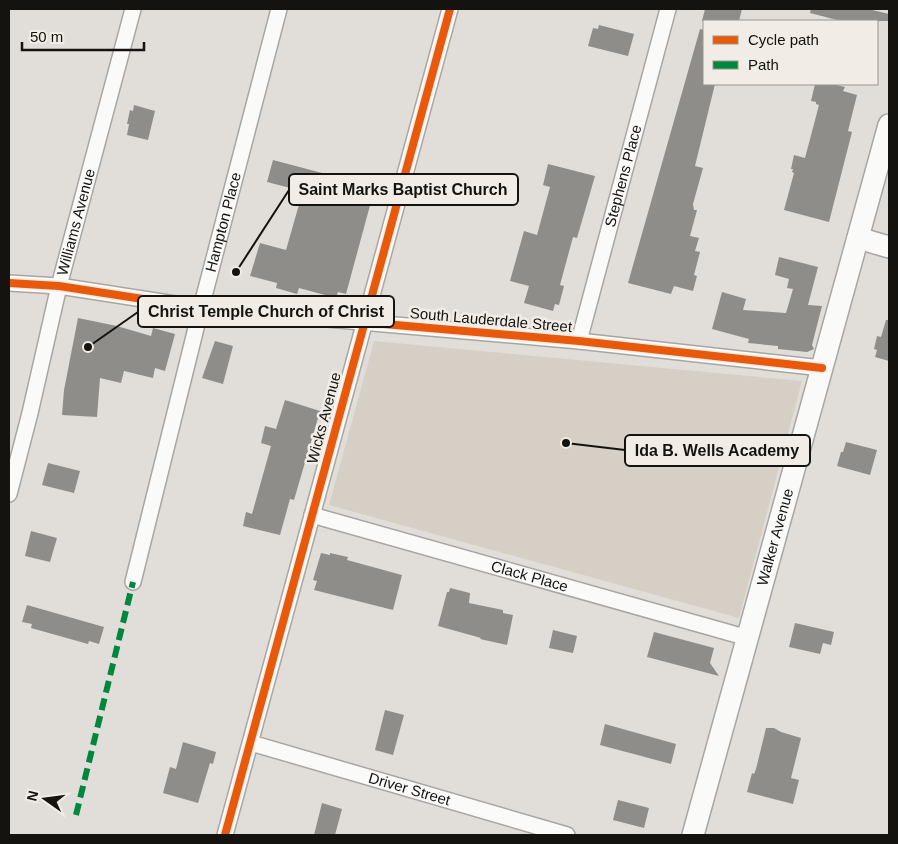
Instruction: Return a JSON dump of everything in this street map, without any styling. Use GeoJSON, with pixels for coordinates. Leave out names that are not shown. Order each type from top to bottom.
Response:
{"type":"FeatureCollection","features":[{"type":"Feature","properties":{"kind":"street","name":"Williams Avenue"},"geometry":{"type":"LineString","coordinates":[[9,494],[59,286],[133,9]]}},
{"type":"Feature","properties":{"kind":"street","name":"Hampton Place"},"geometry":{"type":"LineString","coordinates":[[133,582],[201,308],[279,9]]}},
{"type":"Feature","properties":{"kind":"street","name":"Wicks Avenue"},"geometry":{"type":"LineString","coordinates":[[225,835],[450,9]]}},
{"type":"Feature","properties":{"kind":"street","name":"Stephens Place"},"geometry":{"type":"LineString","coordinates":[[579,341],[668,9]]}},
{"type":"Feature","properties":{"kind":"street","name":"Walker Avenue"},"geometry":{"type":"LineString","coordinates":[[693,835],[889,125]]}},
{"type":"Feature","properties":{"kind":"street"},"geometry":{"type":"LineString","coordinates":[[858,238],[889,247]]}},
{"type":"Feature","properties":{"kind":"street","name":"South Lauderdale Street"},"geometry":{"type":"LineString","coordinates":[[9,283],[59,286],[201,308],[579,341],[822,368]]}},
{"type":"Feature","properties":{"kind":"street","name":"Clack Place"},"geometry":{"type":"LineString","coordinates":[[312,515],[748,638]]}},
{"type":"Feature","properties":{"kind":"street","name":"Driver Street"},"geometry":{"type":"LineString","coordinates":[[251,743],[567,835]]}},
{"type":"Feature","properties":{"kind":"shaded area"},"geometry":{"type":"Polygon","coordinates":[[[374,341],[802,381],[739,618],[329,505],[374,341]]]}},
{"type":"Feature","properties":{"kind":"building"},"geometry":{"type":"Polygon","coordinates":[[[705,9],[742,9],[739,20],[702,21],[705,9]]]}},
{"type":"Feature","properties":{"kind":"building"},"geometry":{"type":"Polygon","coordinates":[[[811,9],[868,9],[889,14],[889,21],[837,20],[810,13],[811,9]]]}},
{"type":"Feature","properties":{"kind":"building"},"geometry":{"type":"Polygon","coordinates":[[[599,25],[634,34],[628,56],[588,46],[593,28],[598,29],[599,25]]]}},
{"type":"Feature","properties":{"kind":"building"},"geometry":{"type":"Polygon","coordinates":[[[700,29],[703,30],[703,85],[715,85],[695,166],[703,168],[693,204],[694,210],[697,210],[690,236],[699,238],[695,251],[700,252],[694,275],[697,276],[693,291],[674,286],[671,294],[628,283],[700,29]]]}},
{"type":"Feature","properties":{"kind":"building"},"geometry":{"type":"Polygon","coordinates":[[[815,85],[845,87],[843,91],[857,95],[848,131],[852,132],[829,222],[784,210],[794,173],[792,172],[793,169],[791,169],[794,155],[805,158],[819,105],[811,101],[815,85]]]}},
{"type":"Feature","properties":{"kind":"building"},"geometry":{"type":"Polygon","coordinates":[[[134,105],[155,111],[148,140],[127,135],[130,110],[133,111],[134,105]]]}},
{"type":"Feature","properties":{"kind":"building"},"geometry":{"type":"Polygon","coordinates":[[[273,160],[375,187],[346,294],[338,292],[336,298],[299,288],[297,294],[276,288],[277,283],[250,276],[260,243],[286,250],[302,194],[302,191],[267,182],[273,160]]]}},
{"type":"Feature","properties":{"kind":"building"},"geometry":{"type":"Polygon","coordinates":[[[548,164],[595,176],[577,238],[573,237],[560,285],[564,286],[559,305],[555,304],[553,311],[524,303],[529,286],[510,281],[524,231],[537,235],[550,187],[543,185],[548,164]]]}},
{"type":"Feature","properties":{"kind":"building"},"geometry":{"type":"Polygon","coordinates":[[[779,257],[818,267],[808,305],[822,306],[812,345],[814,349],[807,352],[778,349],[778,346],[748,343],[749,339],[712,329],[722,292],[746,299],[743,310],[786,313],[793,289],[787,288],[789,279],[775,275],[779,257]]]}},
{"type":"Feature","properties":{"kind":"building"},"geometry":{"type":"Polygon","coordinates":[[[78,318],[117,326],[151,336],[153,328],[175,334],[165,371],[155,368],[153,378],[124,371],[121,383],[100,378],[97,417],[62,415],[64,390],[78,318]]]}},
{"type":"Feature","properties":{"kind":"building"},"geometry":{"type":"Polygon","coordinates":[[[886,320],[889,320],[889,361],[875,357],[877,350],[874,349],[877,336],[881,337],[886,320]]]}},
{"type":"Feature","properties":{"kind":"building"},"geometry":{"type":"Polygon","coordinates":[[[215,341],[233,346],[223,384],[202,378],[215,341]]]}},
{"type":"Feature","properties":{"kind":"building"},"geometry":{"type":"Polygon","coordinates":[[[285,400],[320,411],[294,500],[290,499],[280,535],[243,526],[246,512],[252,514],[271,446],[261,443],[265,426],[276,429],[285,400]]]}},
{"type":"Feature","properties":{"kind":"building"},"geometry":{"type":"Polygon","coordinates":[[[846,442],[877,450],[870,475],[837,466],[846,442]]]}},
{"type":"Feature","properties":{"kind":"building"},"geometry":{"type":"Polygon","coordinates":[[[48,463],[80,471],[74,493],[42,485],[48,463]]]}},
{"type":"Feature","properties":{"kind":"building"},"geometry":{"type":"Polygon","coordinates":[[[31,531],[57,538],[50,562],[25,556],[31,531]]]}},
{"type":"Feature","properties":{"kind":"building"},"geometry":{"type":"Polygon","coordinates":[[[321,553],[348,557],[347,560],[402,575],[393,610],[314,590],[317,581],[313,580],[321,553]]]}},
{"type":"Feature","properties":{"kind":"building"},"geometry":{"type":"Polygon","coordinates":[[[450,588],[470,593],[469,603],[503,610],[503,613],[513,615],[507,645],[438,626],[447,592],[449,592],[450,588]]]}},
{"type":"Feature","properties":{"kind":"building"},"geometry":{"type":"Polygon","coordinates":[[[27,605],[104,627],[99,644],[89,641],[88,644],[31,628],[32,624],[22,622],[27,605]]]}},
{"type":"Feature","properties":{"kind":"building"},"geometry":{"type":"Polygon","coordinates":[[[795,623],[834,632],[831,645],[823,643],[820,654],[789,647],[795,623]]]}},
{"type":"Feature","properties":{"kind":"building"},"geometry":{"type":"Polygon","coordinates":[[[553,630],[577,636],[573,653],[549,648],[553,630]]]}},
{"type":"Feature","properties":{"kind":"building"},"geometry":{"type":"Polygon","coordinates":[[[654,632],[714,648],[710,663],[719,676],[647,657],[654,632]]]}},
{"type":"Feature","properties":{"kind":"building"},"geometry":{"type":"Polygon","coordinates":[[[385,710],[404,715],[393,755],[375,750],[385,710]]]}},
{"type":"Feature","properties":{"kind":"building"},"geometry":{"type":"Polygon","coordinates":[[[605,724],[676,744],[671,764],[600,745],[605,724]]]}},
{"type":"Feature","properties":{"kind":"building"},"geometry":{"type":"Polygon","coordinates":[[[766,728],[774,728],[801,738],[791,778],[799,780],[793,804],[747,792],[752,773],[754,774],[756,769],[766,728]]]}},
{"type":"Feature","properties":{"kind":"building"},"geometry":{"type":"Polygon","coordinates":[[[183,742],[216,752],[213,764],[210,763],[198,803],[163,793],[170,767],[176,769],[183,742]]]}},
{"type":"Feature","properties":{"kind":"building"},"geometry":{"type":"Polygon","coordinates":[[[618,800],[649,808],[644,828],[613,820],[618,800]]]}},
{"type":"Feature","properties":{"kind":"building"},"geometry":{"type":"Polygon","coordinates":[[[322,803],[342,809],[335,835],[314,835],[322,803]]]}},
{"type":"Feature","properties":{"kind":"marked path"},"geometry":{"type":"LineString","coordinates":[[76,815],[133,582]]}},
{"type":"Feature","properties":{"kind":"cycle path"},"geometry":{"type":"LineString","coordinates":[[225,835],[450,9]]}},
{"type":"Feature","properties":{"kind":"cycle path"},"geometry":{"type":"LineString","coordinates":[[9,283],[59,286],[201,308],[579,341],[822,368]]}},
{"type":"Feature","properties":{"kind":"place","name":"Saint Marks Baptist Church"},"geometry":{"type":"Point","coordinates":[236,272]}},
{"type":"Feature","properties":{"kind":"place","name":"Christ Temple Church of Christ"},"geometry":{"type":"Point","coordinates":[88,347]}},
{"type":"Feature","properties":{"kind":"place","name":"Ida B. Wells Academy"},"geometry":{"type":"Point","coordinates":[566,443]}}]}
